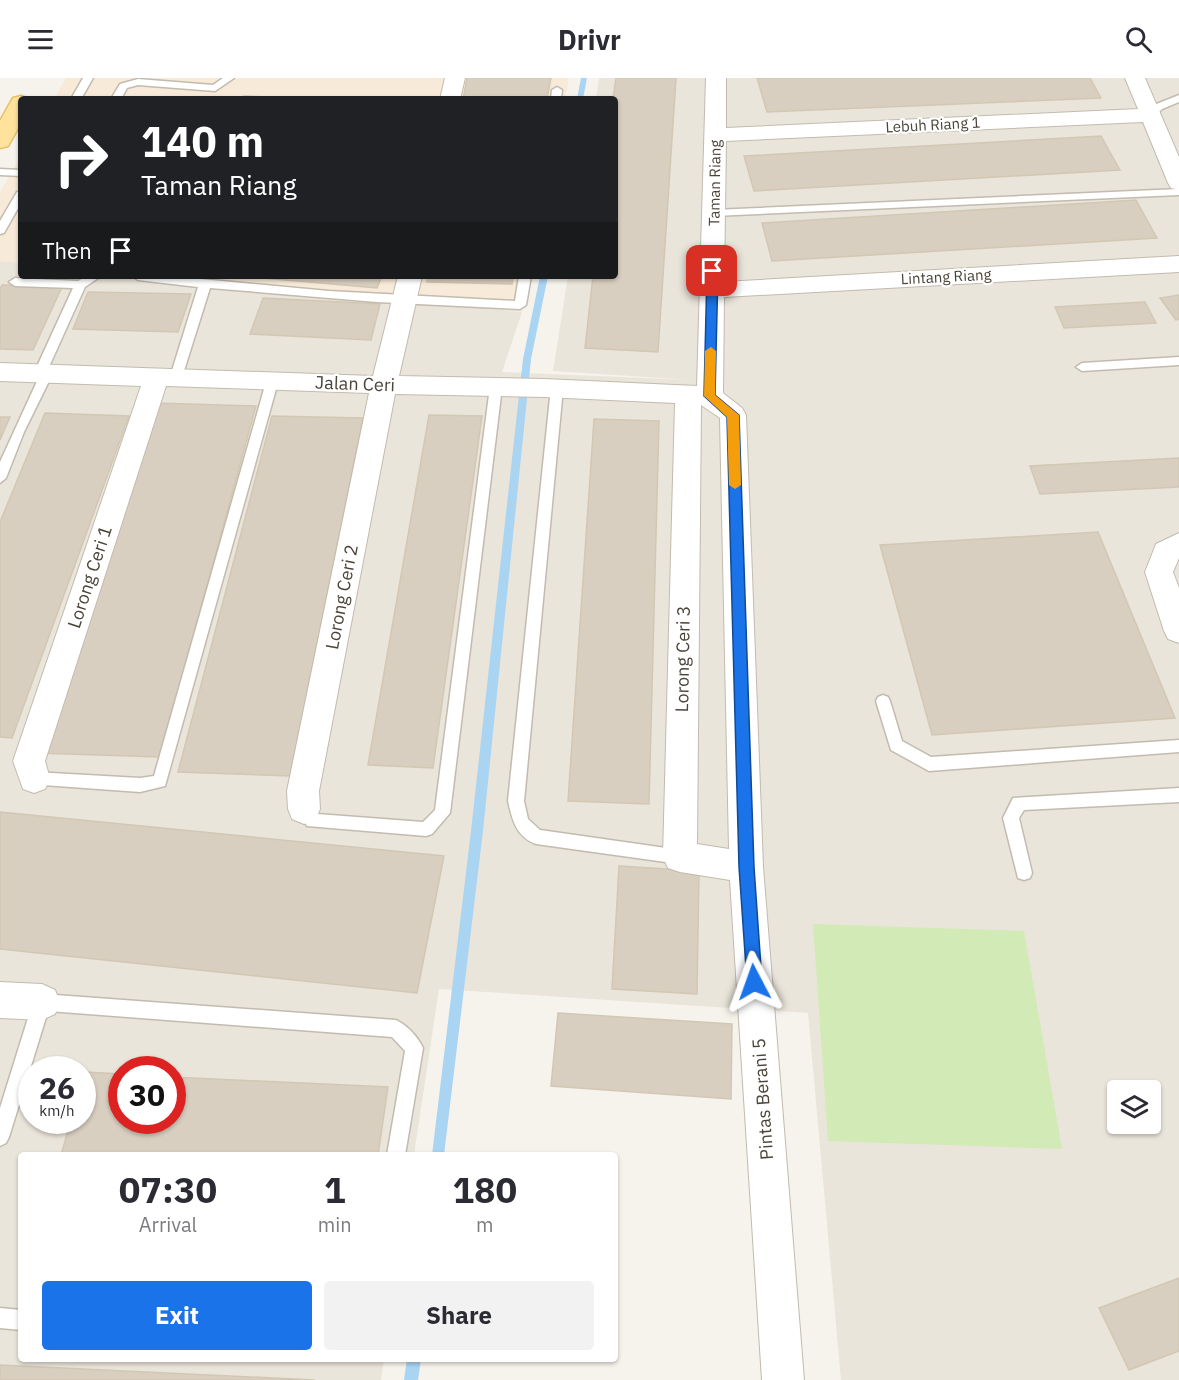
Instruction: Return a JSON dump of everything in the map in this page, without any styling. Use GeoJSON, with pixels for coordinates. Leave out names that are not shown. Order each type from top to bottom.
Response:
{"type":"FeatureCollection","features":[{"type":"Feature","properties":{"kind":"main road"},"geometry":{"type":"LineString","coordinates":[[0,141],[18,109]]}},
{"type":"Feature","properties":{"kind":"street"},"geometry":{"type":"LineString","coordinates":[[451,96],[455,78]]}},
{"type":"Feature","properties":{"kind":"street","name":"Taman Riang"},"geometry":{"type":"LineString","coordinates":[[699,395],[712,290],[716,78]]}},
{"type":"Feature","properties":{"kind":"street"},"geometry":{"type":"LineString","coordinates":[[1135,78],[1179,183]]}},
{"type":"Feature","properties":{"kind":"street","name":"Lebuh Riang 1"},"geometry":{"type":"LineString","coordinates":[[716,135],[1150,115]]}},
{"type":"Feature","properties":{"kind":"street","name":"Lintang Riang"},"geometry":{"type":"LineString","coordinates":[[712,290],[1179,264]]}},
{"type":"Feature","properties":{"kind":"street","name":"Lorong Ceri 2"},"geometry":{"type":"LineString","coordinates":[[304,809],[303,791],[384,385],[409,279]]}},
{"type":"Feature","properties":{"kind":"street","name":"Jalan Ceri"},"geometry":{"type":"LineString","coordinates":[[0,372],[166,376],[272,382],[551,388],[699,395]]}},
{"type":"Feature","properties":{"kind":"street","name":"Lorong Ceri 1"},"geometry":{"type":"LineString","coordinates":[[34,779],[29,761],[166,376]]}},
{"type":"Feature","properties":{"kind":"street","name":"Lorong Ceri 3"},"geometry":{"type":"LineString","coordinates":[[680,857],[699,395]]}},
{"type":"Feature","properties":{"kind":"street","name":"Pintas Berani 5"},"geometry":{"type":"LineString","coordinates":[[699,395],[733,415],[746,867],[783,1380]]}},
{"type":"Feature","properties":{"kind":"street"},"geometry":{"type":"LineString","coordinates":[[1179,544],[1166,552],[1160,572],[1179,631]]}},
{"type":"Feature","properties":{"kind":"street"},"geometry":{"type":"LineString","coordinates":[[680,857],[746,867]]}},
{"type":"Feature","properties":{"kind":"street"},"geometry":{"type":"LineString","coordinates":[[0,1000],[42,1002]]}},
{"type":"Feature","properties":{"kind":"lane"},"geometry":{"type":"LineString","coordinates":[[78,96],[88,78]]}},
{"type":"Feature","properties":{"kind":"lane"},"geometry":{"type":"LineString","coordinates":[[118,96],[123,86],[130,81],[215,88],[229,78]]}},
{"type":"Feature","properties":{"kind":"lane"},"geometry":{"type":"LineString","coordinates":[[1150,115],[1158,107],[1179,98]]}},
{"type":"Feature","properties":{"kind":"lane"},"geometry":{"type":"LineString","coordinates":[[0,172],[18,173]]}},
{"type":"Feature","properties":{"kind":"lane"},"geometry":{"type":"LineString","coordinates":[[714,213],[1179,192]]}},
{"type":"Feature","properties":{"kind":"lane"},"geometry":{"type":"LineString","coordinates":[[0,231],[18,199]]}},
{"type":"Feature","properties":{"kind":"lane"},"geometry":{"type":"LineString","coordinates":[[15,282],[80,285],[90,279]]}},
{"type":"Feature","properties":{"kind":"lane"},"geometry":{"type":"LineString","coordinates":[[163,279],[404,301],[520,305],[524,279]]}},
{"type":"Feature","properties":{"kind":"lane"},"geometry":{"type":"LineString","coordinates":[[166,376],[205,284]]}},
{"type":"Feature","properties":{"kind":"lane"},"geometry":{"type":"LineString","coordinates":[[0,478],[80,285]]}},
{"type":"Feature","properties":{"kind":"lane"},"geometry":{"type":"LineString","coordinates":[[1082,367],[1179,361]]}},
{"type":"Feature","properties":{"kind":"lane"},"geometry":{"type":"LineString","coordinates":[[34,779],[140,785],[160,781],[272,382]]}},
{"type":"Feature","properties":{"kind":"lane"},"geometry":{"type":"LineString","coordinates":[[304,809],[314,821],[426,830],[442,813],[502,388]]}},
{"type":"Feature","properties":{"kind":"lane"},"geometry":{"type":"LineString","coordinates":[[551,388],[516,801],[521,823],[536,837],[680,857]]}},
{"type":"Feature","properties":{"kind":"lane"},"geometry":{"type":"LineString","coordinates":[[883,701],[896,745],[929,764],[1179,746]]}},
{"type":"Feature","properties":{"kind":"lane"},"geometry":{"type":"LineString","coordinates":[[1024,873],[1011,818],[1020,803],[1179,795]]}},
{"type":"Feature","properties":{"kind":"lane"},"geometry":{"type":"LineString","coordinates":[[0,1137],[42,1002],[396,1029],[414,1048],[397,1152]]}},
{"type":"Feature","properties":{"kind":"lane"},"geometry":{"type":"LineString","coordinates":[[0,1318],[18,1320]]}},
{"type":"Feature","properties":{"kind":"shaded area"},"geometry":{"type":"Polygon","coordinates":[[[66,78],[569,78],[566,96],[56,96],[66,78]]]}},
{"type":"Feature","properties":{"kind":"shaded area"},"geometry":{"type":"Polygon","coordinates":[[[599,78],[1179,78],[1179,1380],[841,1380],[808,1013],[439,989],[414,1152],[18,1152],[18,1362],[384,1362],[381,1380],[0,1380],[0,261],[18,263],[18,279],[188,279],[522,312],[502,372],[693,380],[553,371],[568,279],[618,279],[618,96],[596,96],[599,78]]]}},
{"type":"Feature","properties":{"kind":"shaded area"},"geometry":{"type":"Polygon","coordinates":[[[18,161],[18,263],[0,261],[0,192],[18,161]]]}},
{"type":"Feature","properties":{"kind":"shaded area"},"geometry":{"type":"Polygon","coordinates":[[[188,279],[529,279],[522,312],[188,279]]]}},
{"type":"Feature","properties":{"kind":"green space"},"geometry":{"type":"Polygon","coordinates":[[[813,924],[1024,931],[1062,1149],[828,1141],[813,924]]]}},
{"type":"Feature","properties":{"kind":"building"},"geometry":{"type":"Polygon","coordinates":[[[467,78],[551,78],[548,96],[464,96],[467,78]]]}},
{"type":"Feature","properties":{"kind":"building"},"geometry":{"type":"Polygon","coordinates":[[[616,78],[676,78],[658,352],[585,348],[593,279],[618,279],[618,96],[613,96],[616,78]]]}},
{"type":"Feature","properties":{"kind":"building"},"geometry":{"type":"Polygon","coordinates":[[[757,78],[1090,78],[1101,98],[767,112],[757,78]]]}},
{"type":"Feature","properties":{"kind":"building"},"geometry":{"type":"Polygon","coordinates":[[[1101,136],[1120,170],[754,191],[744,156],[1101,136]]]}},
{"type":"Feature","properties":{"kind":"building"},"geometry":{"type":"Polygon","coordinates":[[[1136,200],[1157,238],[772,261],[762,223],[1136,200]]]}},
{"type":"Feature","properties":{"kind":"building"},"geometry":{"type":"Polygon","coordinates":[[[275,279],[381,279],[377,288],[275,279]]]}},
{"type":"Feature","properties":{"kind":"building"},"geometry":{"type":"Polygon","coordinates":[[[428,279],[513,279],[512,284],[427,282],[428,279]]]}},
{"type":"Feature","properties":{"kind":"building"},"geometry":{"type":"Polygon","coordinates":[[[2,285],[62,287],[33,350],[0,349],[0,289],[2,285]]]}},
{"type":"Feature","properties":{"kind":"building"},"geometry":{"type":"Polygon","coordinates":[[[88,292],[191,294],[178,332],[73,329],[88,292]]]}},
{"type":"Feature","properties":{"kind":"building"},"geometry":{"type":"Polygon","coordinates":[[[1179,295],[1179,319],[1176,320],[1160,298],[1179,295]]]}},
{"type":"Feature","properties":{"kind":"building"},"geometry":{"type":"Polygon","coordinates":[[[263,298],[380,304],[371,340],[250,334],[263,298]]]}},
{"type":"Feature","properties":{"kind":"building"},"geometry":{"type":"Polygon","coordinates":[[[1145,302],[1156,323],[1064,328],[1055,307],[1145,302]]]}},
{"type":"Feature","properties":{"kind":"building"},"geometry":{"type":"Polygon","coordinates":[[[155,403],[256,406],[160,757],[36,753],[155,403]]]}},
{"type":"Feature","properties":{"kind":"building"},"geometry":{"type":"Polygon","coordinates":[[[45,413],[129,416],[12,738],[0,737],[0,522],[45,413]]]}},
{"type":"Feature","properties":{"kind":"building"},"geometry":{"type":"Polygon","coordinates":[[[429,415],[482,416],[433,768],[368,765],[429,415]]]}},
{"type":"Feature","properties":{"kind":"building"},"geometry":{"type":"Polygon","coordinates":[[[272,416],[363,418],[290,776],[178,772],[272,416]]]}},
{"type":"Feature","properties":{"kind":"building"},"geometry":{"type":"Polygon","coordinates":[[[0,417],[10,417],[0,440],[0,417]]]}},
{"type":"Feature","properties":{"kind":"building"},"geometry":{"type":"Polygon","coordinates":[[[594,419],[659,421],[649,804],[568,801],[594,419]]]}},
{"type":"Feature","properties":{"kind":"building"},"geometry":{"type":"Polygon","coordinates":[[[1179,458],[1179,487],[1040,494],[1030,466],[1179,458]]]}},
{"type":"Feature","properties":{"kind":"building"},"geometry":{"type":"Polygon","coordinates":[[[1098,532],[1175,718],[932,735],[880,545],[1098,532]]]}},
{"type":"Feature","properties":{"kind":"building"},"geometry":{"type":"Polygon","coordinates":[[[0,812],[444,856],[417,993],[0,949],[0,812]]]}},
{"type":"Feature","properties":{"kind":"building"},"geometry":{"type":"Polygon","coordinates":[[[619,866],[699,871],[697,994],[612,989],[619,866]]]}},
{"type":"Feature","properties":{"kind":"building"},"geometry":{"type":"Polygon","coordinates":[[[558,1013],[732,1024],[731,1099],[551,1086],[558,1013]]]}},
{"type":"Feature","properties":{"kind":"building"},"geometry":{"type":"Polygon","coordinates":[[[96,1073],[108,1073],[108,1134],[186,1134],[186,1078],[388,1087],[378,1152],[62,1152],[67,1134],[96,1134],[96,1073]]]}},
{"type":"Feature","properties":{"kind":"building"},"geometry":{"type":"Polygon","coordinates":[[[1179,1278],[1179,1351],[1129,1370],[1099,1308],[1179,1278]]]}},
{"type":"Feature","properties":{"kind":"building"},"geometry":{"type":"Polygon","coordinates":[[[0,1365],[315,1380],[0,1380],[0,1365]]]}},
{"type":"Feature","properties":{"kind":"waterway"},"geometry":{"type":"LineString","coordinates":[[581,96],[584,78]]}},
{"type":"Feature","properties":{"kind":"waterway"},"geometry":{"type":"LineString","coordinates":[[438,1152],[477,831],[527,359],[543,279]]}},
{"type":"Feature","properties":{"kind":"waterway"},"geometry":{"type":"LineString","coordinates":[[411,1380],[414,1362]]}},
{"type":"Feature","properties":{"kind":"slow traffic"},"geometry":{"type":"LineString","coordinates":[[711,351],[710,396],[733,415],[735,485]]}},
{"type":"Feature","properties":{"kind":"route"},"geometry":{"type":"LineString","coordinates":[[712,271],[710,396],[733,415],[746,867],[754,982]]}}]}
